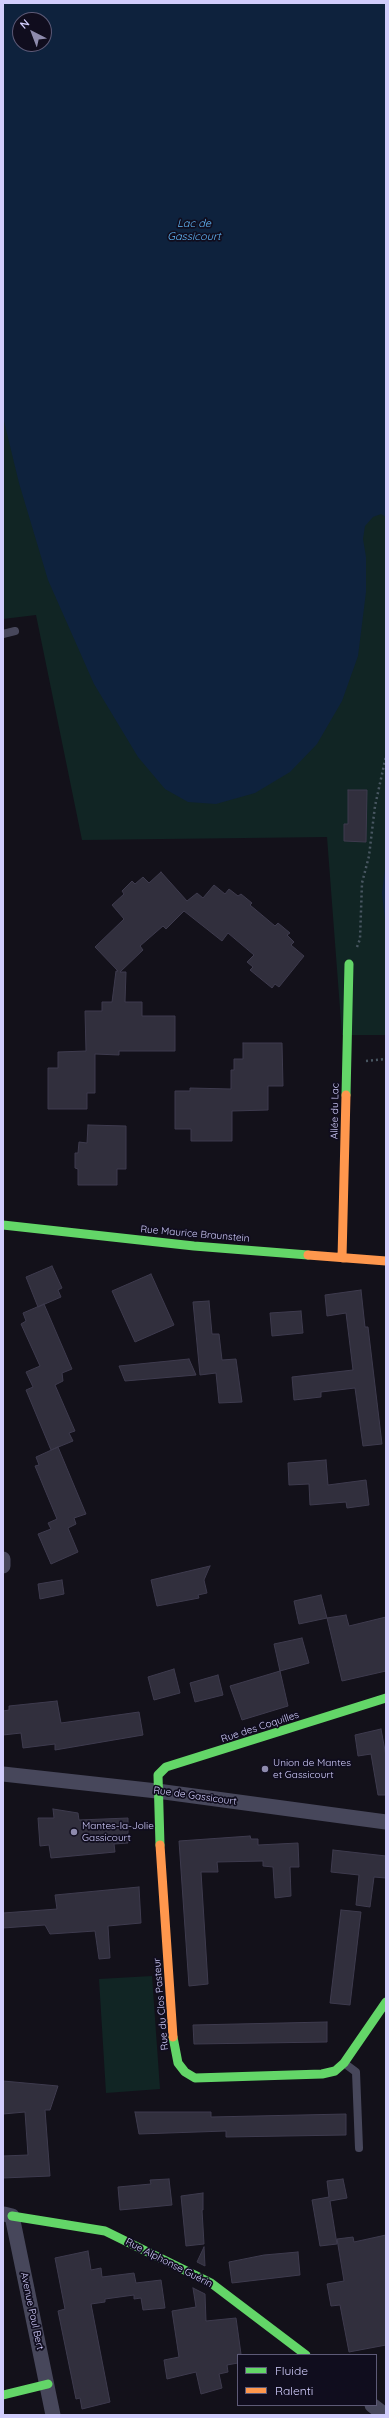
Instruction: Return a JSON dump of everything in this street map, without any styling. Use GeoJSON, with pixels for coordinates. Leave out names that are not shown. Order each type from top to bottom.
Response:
{"type":"FeatureCollection","features":[{"type":"Feature","properties":{"kind":"street","name":"Allée du Lac"},"geometry":{"type":"LineString","coordinates":[[342,1258],[349,964]]}},
{"type":"Feature","properties":{"kind":"street","name":"Rue Maurice Braunstein"},"geometry":{"type":"LineString","coordinates":[[3,1225],[72,1234],[386,1261]]}},
{"type":"Feature","properties":{"kind":"street"},"geometry":{"type":"LineString","coordinates":[[3,1559],[4,1566]]}},
{"type":"Feature","properties":{"kind":"street","name":"Rue des Coquilles"},"geometry":{"type":"LineString","coordinates":[[157,1791],[158,1775],[166,1767],[386,1698]]}},
{"type":"Feature","properties":{"kind":"street","name":"Rue de Gassicourt"},"geometry":{"type":"LineString","coordinates":[[3,1774],[157,1791],[386,1822]]}},
{"type":"Feature","properties":{"kind":"street","name":"Rue du Clos Pasteur"},"geometry":{"type":"LineString","coordinates":[[157,1791],[173,2042],[178,2063],[195,2078],[322,2074],[335,2071],[344,2063],[386,2002]]}},
{"type":"Feature","properties":{"kind":"street","name":"Rue Alphonse Guérin"},"geometry":{"type":"LineString","coordinates":[[7,2215],[105,2231],[210,2283],[305,2354]]}},
{"type":"Feature","properties":{"kind":"street","name":"Avenue Paul Bert"},"geometry":{"type":"LineString","coordinates":[[7,2215],[48,2384],[53,2415]]}},
{"type":"Feature","properties":{"kind":"street"},"geometry":{"type":"LineString","coordinates":[[3,2395],[48,2384]]}},
{"type":"Feature","properties":{"kind":"street"},"geometry":{"type":"LineString","coordinates":[[373,2406],[385,2415]]}},
{"type":"Feature","properties":{"kind":"lane"},"geometry":{"type":"LineString","coordinates":[[3,634],[14,632]]}},
{"type":"Feature","properties":{"kind":"lane"},"geometry":{"type":"LineString","coordinates":[[344,2063],[356,2072],[359,2148]]}},
{"type":"Feature","properties":{"kind":"path"},"geometry":{"type":"LineString","coordinates":[[349,964],[360,939],[362,883],[369,856],[375,806],[386,756]]}},
{"type":"Feature","properties":{"kind":"green space","name":"Lac de Gassicourt"},"geometry":{"type":"Polygon","coordinates":[[[3,3],[386,3],[386,1035],[342,1035],[327,837],[82,840],[36,615],[3,619],[3,3]]]}},
{"type":"Feature","properties":{"kind":"green space"},"geometry":{"type":"Polygon","coordinates":[[[152,1976],[160,2089],[106,2093],[99,1979],[152,1976]]]}},
{"type":"Feature","properties":{"kind":"water","name":"Lac de Gassicourt"},"geometry":{"type":"Polygon","coordinates":[[[3,3],[386,3],[386,517],[381,514],[373,517],[365,526],[363,539],[366,557],[366,592],[358,656],[342,701],[317,744],[290,772],[255,793],[216,804],[188,802],[165,789],[138,757],[94,684],[48,580],[19,483],[3,417],[3,3]]]}},
{"type":"Feature","properties":{"kind":"water"},"geometry":{"type":"Polygon","coordinates":[[[386,862],[386,929],[382,893],[386,862]]]}},
{"type":"Feature","properties":{"kind":"building"},"geometry":{"type":"Polygon","coordinates":[[[348,790],[367,790],[366,842],[344,841],[344,824],[348,824],[348,790]]]}},
{"type":"Feature","properties":{"kind":"building"},"geometry":{"type":"Polygon","coordinates":[[[161,872],[187,901],[197,893],[203,898],[214,885],[225,894],[229,889],[238,896],[241,894],[252,903],[250,905],[275,926],[278,923],[290,933],[287,935],[294,942],[291,945],[304,956],[279,987],[275,984],[272,988],[250,970],[253,967],[247,962],[254,955],[228,933],[222,941],[184,911],[166,929],[163,926],[140,946],[143,950],[120,972],[126,972],[125,1002],[142,1002],[142,1016],[175,1016],[175,1051],[119,1051],[119,1055],[95,1054],[95,1093],[87,1093],[87,1109],[48,1109],[48,1068],[58,1068],[58,1052],[86,1051],[85,1011],[102,1011],[102,1002],[112,1002],[116,971],[118,971],[95,947],[124,919],[112,905],[124,894],[122,891],[132,881],[135,884],[143,877],[149,883],[161,872]]]}},
{"type":"Feature","properties":{"kind":"building"},"geometry":{"type":"Polygon","coordinates":[[[243,1043],[282,1043],[283,1086],[268,1086],[268,1110],[232,1111],[232,1141],[191,1141],[191,1129],[175,1129],[175,1091],[190,1091],[190,1088],[231,1089],[231,1070],[234,1070],[234,1059],[243,1059],[243,1043]]]}},
{"type":"Feature","properties":{"kind":"building"},"geometry":{"type":"Polygon","coordinates":[[[88,1125],[126,1126],[126,1169],[117,1169],[117,1185],[78,1185],[78,1169],[75,1168],[75,1153],[78,1153],[79,1142],[87,1143],[88,1125]]]}},
{"type":"Feature","properties":{"kind":"building"},"geometry":{"type":"Polygon","coordinates":[[[52,1266],[62,1288],[58,1290],[61,1297],[38,1307],[26,1277],[52,1266]]]}},
{"type":"Feature","properties":{"kind":"building"},"geometry":{"type":"Polygon","coordinates":[[[151,1274],[174,1325],[135,1342],[112,1291],[151,1274]]]}},
{"type":"Feature","properties":{"kind":"building"},"geometry":{"type":"Polygon","coordinates":[[[361,1290],[365,1327],[368,1327],[382,1444],[363,1446],[355,1388],[321,1392],[321,1397],[294,1400],[292,1377],[353,1370],[346,1313],[327,1316],[325,1295],[361,1290]]]}},
{"type":"Feature","properties":{"kind":"building"},"geometry":{"type":"Polygon","coordinates":[[[209,1301],[212,1334],[219,1334],[222,1360],[236,1359],[242,1402],[219,1403],[216,1373],[200,1375],[193,1302],[209,1301]]]}},
{"type":"Feature","properties":{"kind":"building"},"geometry":{"type":"Polygon","coordinates":[[[44,1304],[72,1369],[62,1373],[63,1381],[55,1385],[75,1431],[69,1433],[73,1441],[51,1450],[26,1390],[33,1387],[26,1372],[40,1366],[21,1324],[26,1321],[23,1313],[44,1304]]]}},
{"type":"Feature","properties":{"kind":"building"},"geometry":{"type":"Polygon","coordinates":[[[301,1311],[303,1333],[272,1336],[270,1313],[301,1311]]]}},
{"type":"Feature","properties":{"kind":"building"},"geometry":{"type":"Polygon","coordinates":[[[189,1359],[196,1375],[125,1381],[119,1366],[189,1359]]]}},
{"type":"Feature","properties":{"kind":"building"},"geometry":{"type":"Polygon","coordinates":[[[58,1447],[86,1514],[74,1518],[76,1524],[68,1528],[78,1552],[51,1564],[38,1534],[51,1529],[48,1523],[57,1519],[35,1466],[39,1465],[36,1457],[58,1447]]]}},
{"type":"Feature","properties":{"kind":"building"},"geometry":{"type":"Polygon","coordinates":[[[326,1460],[328,1485],[366,1480],[369,1505],[347,1508],[346,1502],[310,1505],[309,1484],[289,1485],[288,1463],[326,1460]]]}},
{"type":"Feature","properties":{"kind":"building"},"geometry":{"type":"Polygon","coordinates":[[[210,1566],[204,1580],[207,1593],[198,1595],[199,1598],[157,1606],[151,1580],[210,1566]]]}},
{"type":"Feature","properties":{"kind":"building"},"geometry":{"type":"Polygon","coordinates":[[[62,1580],[64,1594],[40,1599],[38,1584],[62,1580]]]}},
{"type":"Feature","properties":{"kind":"building"},"geometry":{"type":"Polygon","coordinates":[[[321,1595],[327,1618],[299,1624],[294,1601],[321,1595]]]}},
{"type":"Feature","properties":{"kind":"building"},"geometry":{"type":"Polygon","coordinates":[[[346,1615],[349,1626],[386,1617],[386,1671],[342,1681],[327,1618],[346,1615]]]}},
{"type":"Feature","properties":{"kind":"building"},"geometry":{"type":"Polygon","coordinates":[[[302,1638],[309,1663],[280,1671],[274,1644],[302,1638]]]}},
{"type":"Feature","properties":{"kind":"building"},"geometry":{"type":"Polygon","coordinates":[[[174,1669],[180,1693],[154,1700],[148,1677],[174,1669]]]}},
{"type":"Feature","properties":{"kind":"building"},"geometry":{"type":"Polygon","coordinates":[[[280,1671],[288,1706],[242,1720],[230,1686],[280,1671]]]}},
{"type":"Feature","properties":{"kind":"building"},"geometry":{"type":"Polygon","coordinates":[[[218,1675],[223,1695],[195,1702],[190,1683],[218,1675]]]}},
{"type":"Feature","properties":{"kind":"building"},"geometry":{"type":"Polygon","coordinates":[[[57,1701],[61,1723],[139,1712],[143,1735],[55,1750],[55,1744],[23,1748],[21,1733],[3,1735],[3,1711],[9,1710],[9,1706],[57,1701]]]}},
{"type":"Feature","properties":{"kind":"building"},"geometry":{"type":"Polygon","coordinates":[[[381,1729],[386,1756],[386,1795],[378,1795],[371,1754],[358,1756],[355,1735],[381,1729]]]}},
{"type":"Feature","properties":{"kind":"building"},"geometry":{"type":"Polygon","coordinates":[[[53,1809],[78,1813],[79,1820],[128,1818],[128,1843],[114,1844],[115,1852],[51,1858],[49,1845],[40,1846],[38,1818],[54,1818],[53,1809]]]}},
{"type":"Feature","properties":{"kind":"building"},"geometry":{"type":"Polygon","coordinates":[[[250,1836],[251,1839],[258,1839],[258,1845],[298,1843],[299,1867],[290,1867],[291,1896],[275,1898],[273,1867],[263,1866],[263,1861],[217,1862],[218,1872],[201,1872],[208,1984],[189,1986],[179,1841],[250,1836]]]}},
{"type":"Feature","properties":{"kind":"building"},"geometry":{"type":"Polygon","coordinates":[[[333,1850],[386,1856],[386,1878],[374,1877],[370,1907],[356,1905],[359,1875],[331,1872],[333,1850]]]}},
{"type":"Feature","properties":{"kind":"building"},"geometry":{"type":"Polygon","coordinates":[[[139,1887],[141,1923],[108,1926],[110,1958],[99,1959],[95,1931],[50,1934],[45,1925],[3,1928],[3,1913],[57,1909],[55,1895],[139,1887]]]}},
{"type":"Feature","properties":{"kind":"building"},"geometry":{"type":"Polygon","coordinates":[[[341,1910],[361,1912],[350,2005],[330,2003],[341,1910]]]}},
{"type":"Feature","properties":{"kind":"building"},"geometry":{"type":"Polygon","coordinates":[[[327,2022],[327,2042],[194,2044],[193,2025],[327,2022]]]}},
{"type":"Feature","properties":{"kind":"building"},"geometry":{"type":"Polygon","coordinates":[[[3,2081],[58,2086],[50,2110],[45,2110],[50,2176],[3,2178],[3,2156],[28,2155],[25,2112],[3,2114],[3,2081]]]}},
{"type":"Feature","properties":{"kind":"building"},"geometry":{"type":"Polygon","coordinates":[[[135,2112],[211,2112],[211,2117],[346,2114],[346,2135],[226,2137],[226,2131],[139,2134],[135,2112]]]}},
{"type":"Feature","properties":{"kind":"building"},"geometry":{"type":"Polygon","coordinates":[[[169,2179],[172,2205],[120,2210],[118,2187],[151,2184],[150,2180],[169,2179]]]}},
{"type":"Feature","properties":{"kind":"building"},"geometry":{"type":"Polygon","coordinates":[[[343,2179],[347,2198],[330,2201],[337,2244],[320,2246],[312,2200],[329,2197],[327,2181],[343,2179]]]}},
{"type":"Feature","properties":{"kind":"building"},"geometry":{"type":"Polygon","coordinates":[[[203,2193],[202,2210],[204,2244],[186,2246],[181,2196],[203,2193]]]}},
{"type":"Feature","properties":{"kind":"building"},"geometry":{"type":"Polygon","coordinates":[[[386,2235],[386,2345],[349,2352],[340,2305],[331,2306],[327,2284],[344,2281],[337,2239],[353,2237],[354,2242],[386,2235]]]}},
{"type":"Feature","properties":{"kind":"building"},"geometry":{"type":"Polygon","coordinates":[[[204,2247],[205,2266],[197,2262],[204,2247]]]}},
{"type":"Feature","properties":{"kind":"building"},"geometry":{"type":"Polygon","coordinates":[[[88,2251],[91,2270],[101,2268],[102,2277],[134,2273],[136,2283],[161,2280],[165,2308],[143,2310],[141,2298],[134,2299],[134,2295],[105,2299],[105,2302],[91,2304],[110,2402],[82,2409],[80,2398],[76,2399],[58,2311],[65,2309],[55,2258],[88,2251]]]}},
{"type":"Feature","properties":{"kind":"building"},"geometry":{"type":"Polygon","coordinates":[[[298,2252],[300,2275],[232,2283],[229,2262],[264,2255],[298,2252]]]}},
{"type":"Feature","properties":{"kind":"building"},"geometry":{"type":"Polygon","coordinates":[[[193,2288],[205,2294],[206,2321],[236,2318],[241,2354],[237,2354],[237,2363],[227,2365],[228,2372],[219,2374],[222,2388],[201,2394],[196,2372],[167,2379],[164,2360],[179,2357],[172,2311],[196,2307],[193,2288]]]}},
{"type":"Feature","properties":{"kind":"traffic: fast"},"geometry":{"type":"LineString","coordinates":[[346,1095],[349,964]]}},
{"type":"Feature","properties":{"kind":"traffic: fast"},"geometry":{"type":"LineString","coordinates":[[3,1225],[194,1246],[308,1255]]}},
{"type":"Feature","properties":{"kind":"traffic: fast"},"geometry":{"type":"LineString","coordinates":[[160,1845],[158,1775],[166,1767],[386,1698]]}},
{"type":"Feature","properties":{"kind":"traffic: fast"},"geometry":{"type":"LineString","coordinates":[[173,2037],[178,2063],[185,2072],[195,2078],[322,2074],[335,2071],[344,2063],[386,2002]]}},
{"type":"Feature","properties":{"kind":"traffic: fast"},"geometry":{"type":"LineString","coordinates":[[12,2216],[105,2231],[211,2283],[305,2354]]}},
{"type":"Feature","properties":{"kind":"traffic: fast"},"geometry":{"type":"LineString","coordinates":[[3,2395],[48,2384]]}},
{"type":"Feature","properties":{"kind":"traffic: slow"},"geometry":{"type":"LineString","coordinates":[[342,1258],[346,1095]]}},
{"type":"Feature","properties":{"kind":"traffic: slow"},"geometry":{"type":"LineString","coordinates":[[308,1255],[386,1261]]}},
{"type":"Feature","properties":{"kind":"traffic: slow"},"geometry":{"type":"LineString","coordinates":[[160,1845],[173,2037]]}},
{"type":"Feature","properties":{"kind":"place","name":"Union de Mantes et Gassicourt"},"geometry":{"type":"Point","coordinates":[265,1769]}},
{"type":"Feature","properties":{"kind":"place","name":"Mantes-la-Jolie Gassicourt"},"geometry":{"type":"Point","coordinates":[74,1832]}}]}
